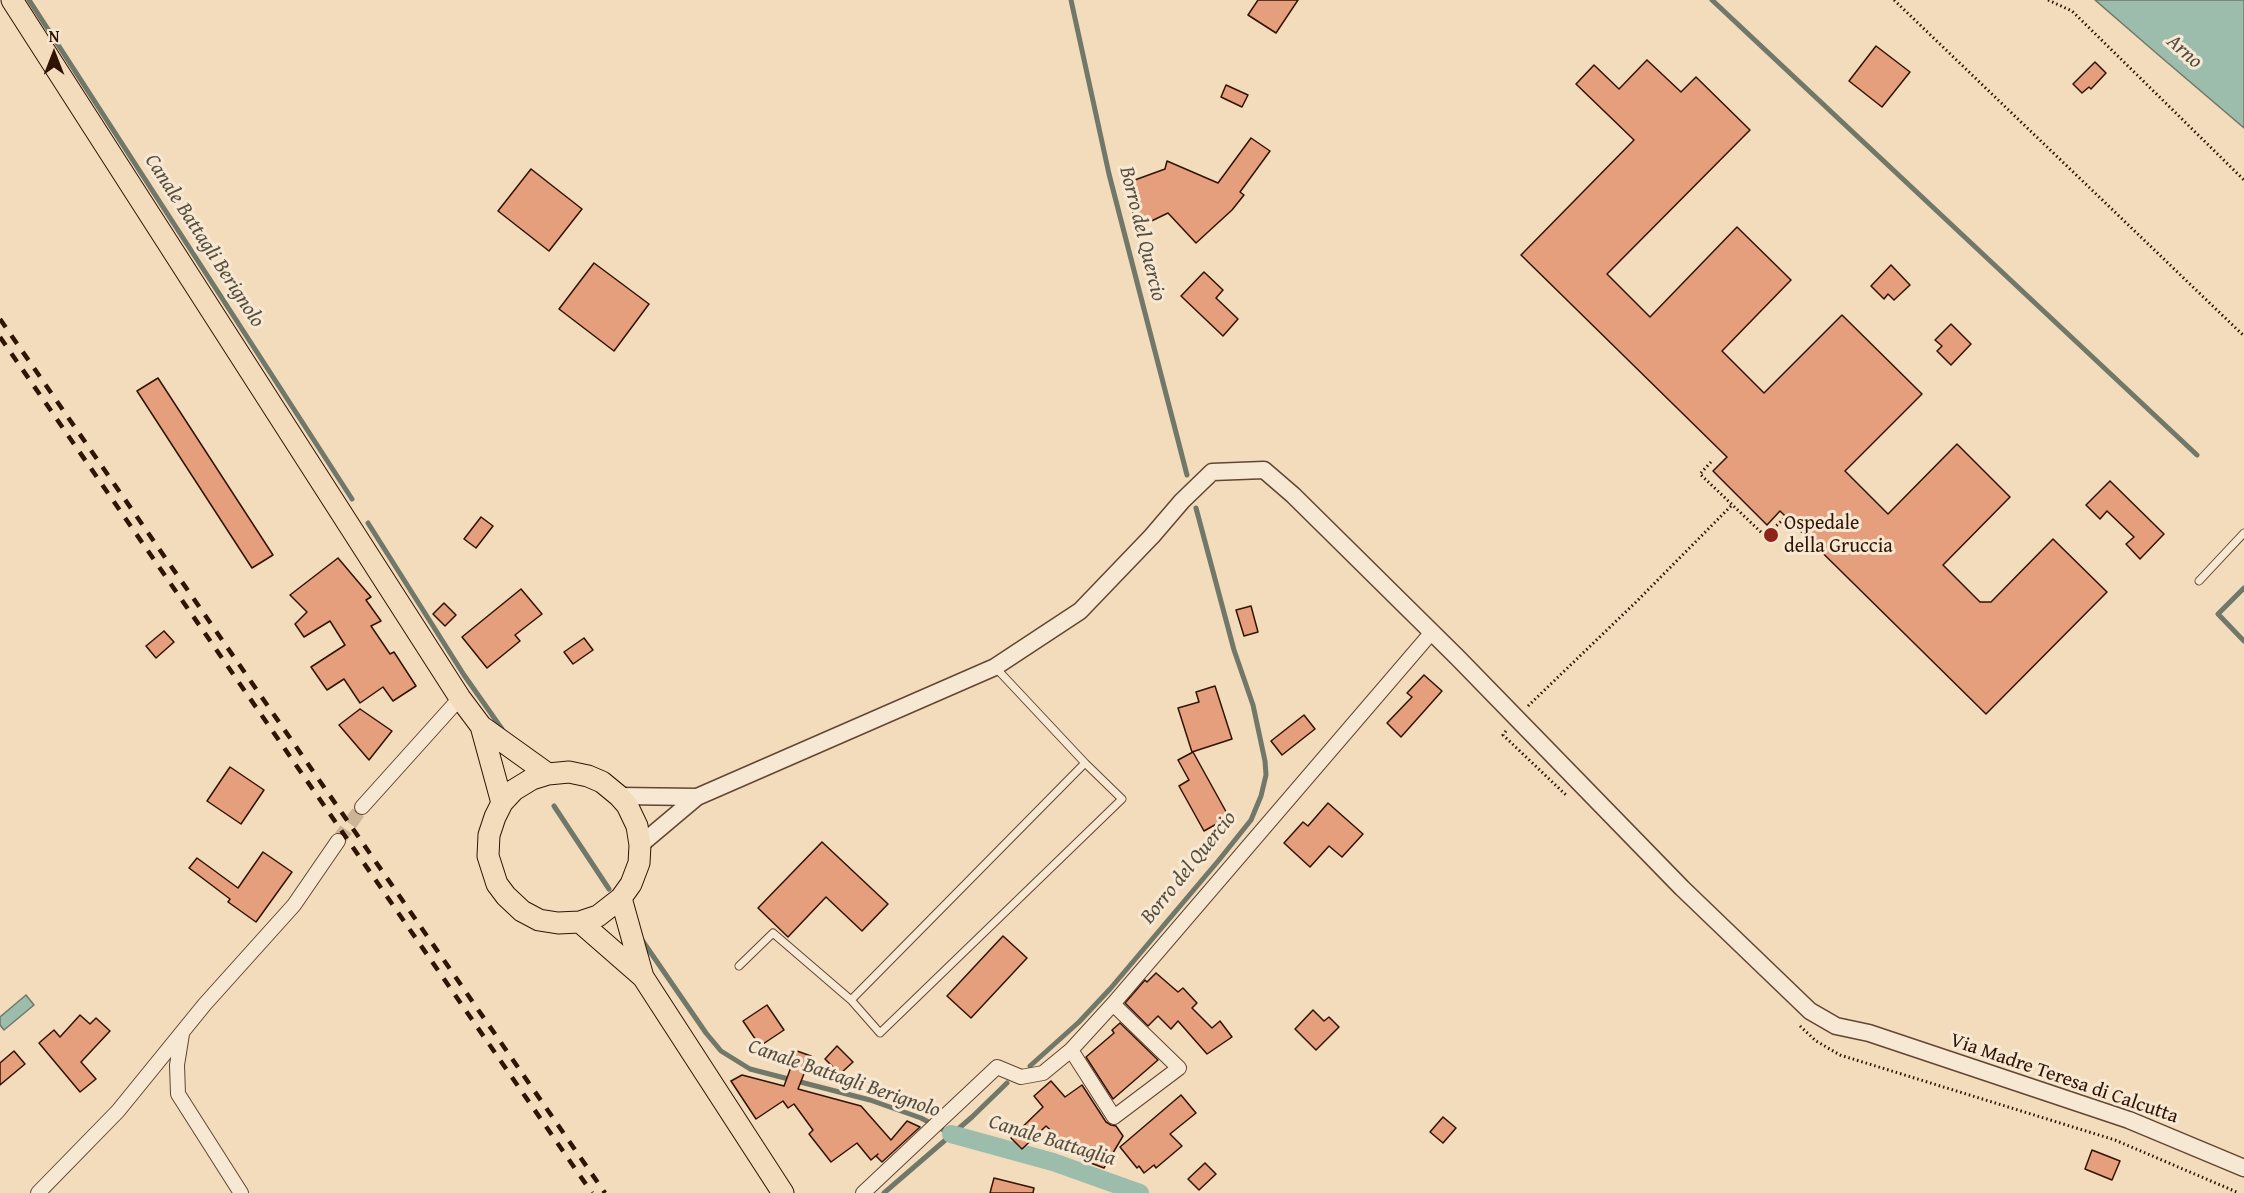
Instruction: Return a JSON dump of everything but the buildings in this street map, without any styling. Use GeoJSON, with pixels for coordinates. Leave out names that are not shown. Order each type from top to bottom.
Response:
{"type":"FeatureCollection","features":[{"type":"Feature","properties":{"kind":"main road"},"geometry":{"type":"LineString","coordinates":[[12,0],[460,698],[481,726],[548,774]]}},
{"type":"Feature","properties":{"kind":"main road"},"geometry":{"type":"LineString","coordinates":[[481,726],[502,803]]}},
{"type":"Feature","properties":{"kind":"main road"},"geometry":{"type":"LineString","coordinates":[[569,772],[602,782],[619,796],[627,805],[637,826],[640,845],[639,863],[631,884],[621,898],[598,915],[580,922],[558,923],[539,920],[522,911],[506,897],[497,884],[488,856],[489,835],[502,803],[514,790],[548,774],[569,772]]}},
{"type":"Feature","properties":{"kind":"main road"},"geometry":{"type":"LineString","coordinates":[[621,898],[642,977]]}},
{"type":"Feature","properties":{"kind":"main road"},"geometry":{"type":"LineString","coordinates":[[580,922],[642,977],[783,1193]]}},
{"type":"Feature","properties":{"kind":"street","name":"Via Madre Teresa di Calcutta"},"geometry":{"type":"LineString","coordinates":[[995,667],[1080,611],[1212,472],[1263,470],[1293,495],[1432,632],[1682,888],[1810,1011],[1836,1026],[1869,1033],[2130,1119],[2244,1168]]}},
{"type":"Feature","properties":{"kind":"street"},"geometry":{"type":"LineString","coordinates":[[863,1193],[997,1067],[1022,1077],[1043,1073],[1071,1050],[1432,632]]}},
{"type":"Feature","properties":{"kind":"street"},"geometry":{"type":"LineString","coordinates":[[640,845],[697,797],[995,667]]}},
{"type":"Feature","properties":{"kind":"street"},"geometry":{"type":"LineString","coordinates":[[362,807],[460,698]]}},
{"type":"Feature","properties":{"kind":"street"},"geometry":{"type":"LineString","coordinates":[[619,796],[697,797]]}},
{"type":"Feature","properties":{"kind":"street"},"geometry":{"type":"LineString","coordinates":[[38,1193],[118,1111],[182,1032],[294,905],[338,841]]}},
{"type":"Feature","properties":{"kind":"street"},"geometry":{"type":"LineString","coordinates":[[1071,1050],[1114,1117],[1179,1068],[1113,1004]]}},
{"type":"Feature","properties":{"kind":"street"},"geometry":{"type":"LineString","coordinates":[[182,1032],[177,1065],[178,1094],[241,1193]]}},
{"type":"Feature","properties":{"kind":"lane"},"geometry":{"type":"LineString","coordinates":[[2199,581],[2244,533]]}},
{"type":"Feature","properties":{"kind":"lane"},"geometry":{"type":"LineString","coordinates":[[739,966],[773,933],[851,1000],[880,1033],[1122,799],[995,667]]}},
{"type":"Feature","properties":{"kind":"lane"},"geometry":{"type":"LineString","coordinates":[[851,1000],[1085,763]]}},
{"type":"Feature","properties":{"kind":"path"},"geometry":{"type":"LineString","coordinates":[[1894,0],[2244,336]]}},
{"type":"Feature","properties":{"kind":"path"},"geometry":{"type":"LineString","coordinates":[[2048,0],[2072,11],[2244,180]]}},
{"type":"Feature","properties":{"kind":"path"},"geometry":{"type":"LineString","coordinates":[[1711,462],[1700,474],[1766,536],[1786,517]]}},
{"type":"Feature","properties":{"kind":"path"},"geometry":{"type":"LineString","coordinates":[[1571,800],[1503,735],[1516,717],[1636,602],[1733,504]]}},
{"type":"Feature","properties":{"kind":"path"},"geometry":{"type":"LineString","coordinates":[[1793,1018],[1816,1041],[1840,1055],[2115,1140],[2239,1193]]}},
{"type":"Feature","properties":{"kind":"water","name":"Arno"},"geometry":{"type":"Polygon","coordinates":[[[2095,0],[2244,0],[2244,128],[2155,52],[2095,0]]]}},
{"type":"Feature","properties":{"kind":"water"},"geometry":{"type":"Polygon","coordinates":[[[26,995],[34,1005],[4,1030],[0,1025],[0,1017],[26,995]]]}},
{"type":"Feature","properties":{"kind":"waterway","name":"Canale Battagli Berignolo"},"geometry":{"type":"LineString","coordinates":[[29,0],[352,499]]}},
{"type":"Feature","properties":{"kind":"waterway","name":"Borro del Quercio"},"geometry":{"type":"LineString","coordinates":[[1071,0],[1109,174],[1187,475]]}},
{"type":"Feature","properties":{"kind":"waterway"},"geometry":{"type":"LineString","coordinates":[[1712,0],[2197,455]]}},
{"type":"Feature","properties":{"kind":"waterway","name":"Borro del Quercio"},"geometry":{"type":"LineString","coordinates":[[1030,1066],[1079,1022],[1110,989],[1251,820],[1261,796],[1266,775],[1265,761],[1253,705],[1234,650],[1196,508]]}},
{"type":"Feature","properties":{"kind":"waterway","name":"Canale Battagli Berignolo"},"geometry":{"type":"LineString","coordinates":[[368,523],[464,675],[502,729]]}},
{"type":"Feature","properties":{"kind":"waterway"},"geometry":{"type":"LineString","coordinates":[[2244,588],[2218,614],[2244,641]]}},
{"type":"Feature","properties":{"kind":"waterway","name":"Canale Battagli Berignolo"},"geometry":{"type":"LineString","coordinates":[[554,806],[609,889]]}},
{"type":"Feature","properties":{"kind":"waterway","name":"Canale Battagli Berignolo"},"geometry":{"type":"LineString","coordinates":[[642,940],[721,1051],[750,1069],[870,1100],[921,1118],[951,1134]]}},
{"type":"Feature","properties":{"kind":"waterway","name":"Borro del Quercio"},"geometry":{"type":"LineString","coordinates":[[884,1193],[972,1117],[1007,1083]]}},
{"type":"Feature","properties":{"kind":"waterway","name":"Canale Battaglia"},"geometry":{"type":"LineString","coordinates":[[951,1134],[1053,1162],[1140,1193]]}},
{"type":"Feature","properties":{"kind":"tunnel"},"geometry":{"type":"LineString","coordinates":[[338,841],[362,807]]}},
{"type":"Feature","properties":{"kind":"railway"},"geometry":{"type":"LineString","coordinates":[[0,319],[605,1193]]}},
{"type":"Feature","properties":{"kind":"railway"},"geometry":{"type":"LineString","coordinates":[[0,337],[592,1193]]}},
{"type":"Feature","properties":{"kind":"place","name":"Ospedale della Gruccia"},"geometry":{"type":"Point","coordinates":[1771,535]}}]}
